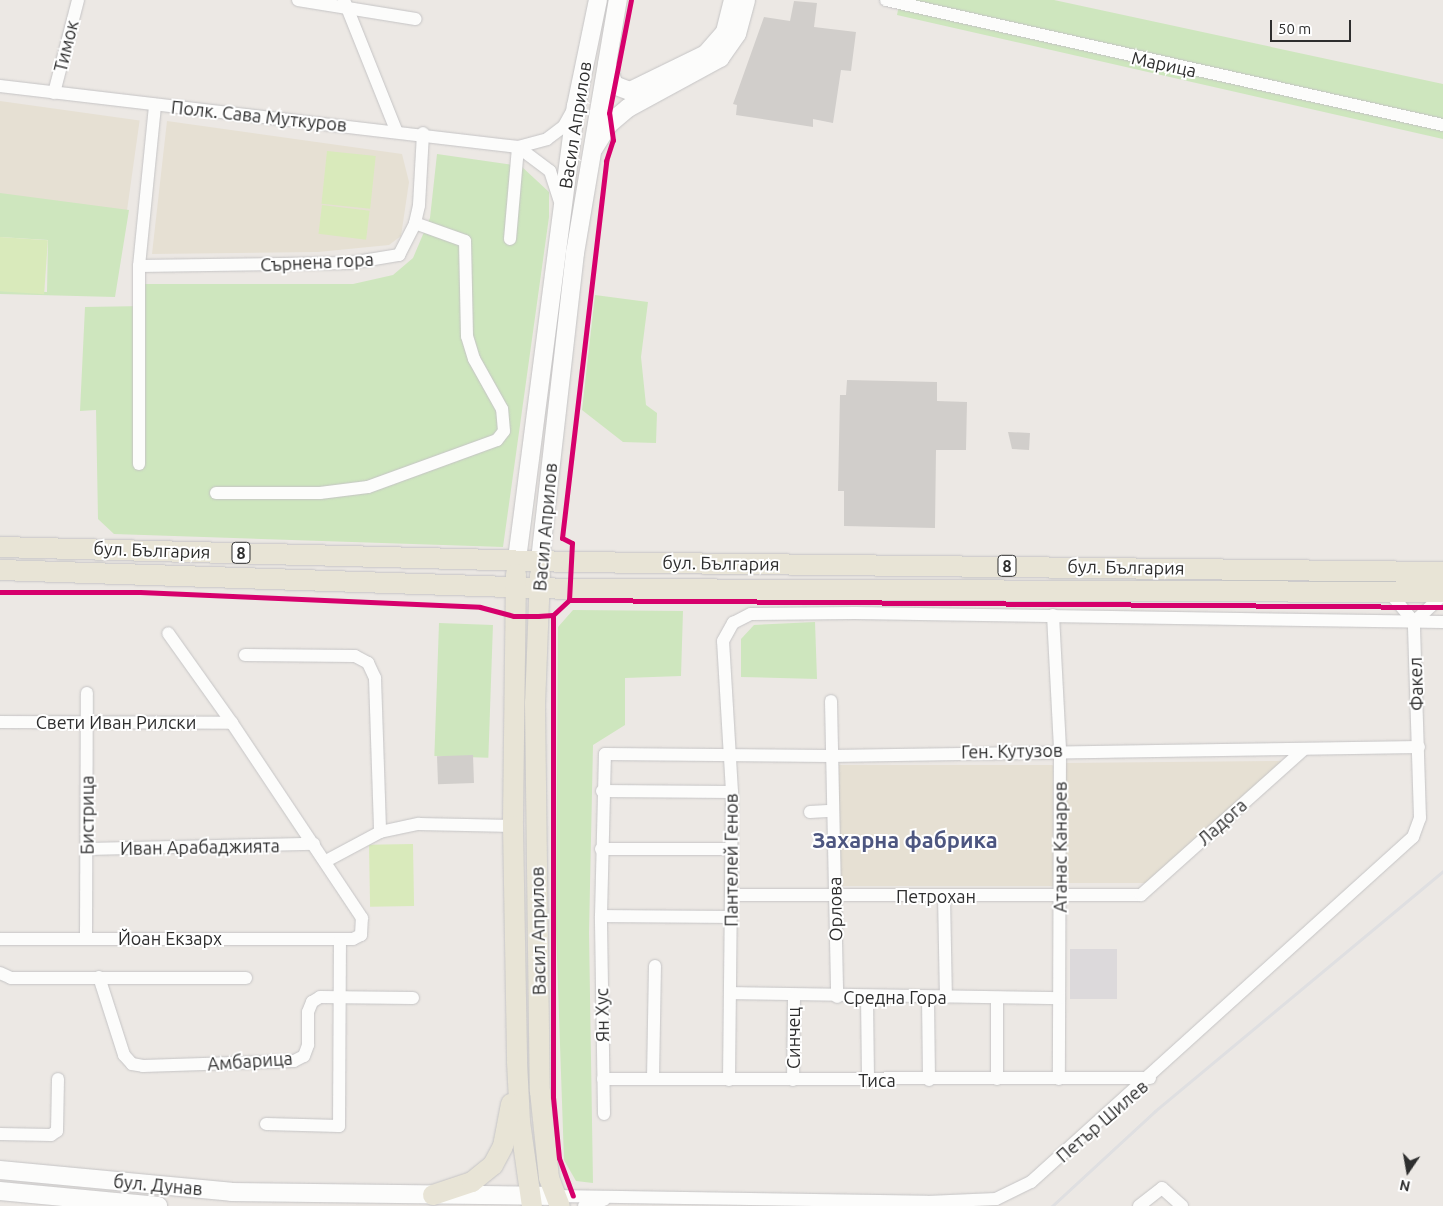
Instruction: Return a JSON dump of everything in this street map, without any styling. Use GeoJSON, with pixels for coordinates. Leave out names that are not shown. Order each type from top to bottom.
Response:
{"type":"FeatureCollection","features":[{"type":"Feature","properties":{"kind":"main road","name":"Васил Априлов"},"geometry":{"type":"LineString","coordinates":[[531,1201],[517,1062],[513,826],[515,587],[517,559],[576,106],[598,0]]}},
{"type":"Feature","properties":{"kind":"main road","name":"Васил Априлов"},"geometry":{"type":"LineString","coordinates":[[558,1201],[549,1178],[540,1090],[536,713],[540,560],[573,265],[590,155],[618,0]]}},
{"type":"Feature","properties":{"kind":"main road"},"geometry":{"type":"LineString","coordinates":[[606,62],[614,85],[634,90],[716,46],[726,32],[739,3]]}},
{"type":"Feature","properties":{"kind":"main road"},"geometry":{"type":"LineString","coordinates":[[590,155],[618,116],[720,58],[732,42],[739,3]]}},
{"type":"Feature","properties":{"kind":"main road","name":"бул. България"},"geometry":{"type":"LineString","coordinates":[[0,547],[540,560],[1443,572]]}},
{"type":"Feature","properties":{"kind":"main road"},"geometry":{"type":"LineString","coordinates":[[1077,591],[1078,566]]}},
{"type":"Feature","properties":{"kind":"main road","name":"бул. България"},"geometry":{"type":"LineString","coordinates":[[0,570],[539,588],[1389,592],[1443,594]]}},
{"type":"Feature","properties":{"kind":"main road"},"geometry":{"type":"LineString","coordinates":[[433,1195],[480,1177],[498,1157],[507,1131],[517,1062]]}},
{"type":"Feature","properties":{"kind":"main road","name":"бул. Дунав"},"geometry":{"type":"LineString","coordinates":[[0,1170],[231,1192],[433,1195],[558,1201]]}},
{"type":"Feature","properties":{"kind":"main road","name":"бул. Дунав"},"geometry":{"type":"LineString","coordinates":[[0,1191],[158,1206]]}},
{"type":"Feature","properties":{"kind":"street","name":"Тимок"},"geometry":{"type":"LineString","coordinates":[[54,93],[78,0]]}},
{"type":"Feature","properties":{"kind":"street"},"geometry":{"type":"LineString","coordinates":[[298,0],[345,4],[415,18]]}},
{"type":"Feature","properties":{"kind":"street","name":"Марица"},"geometry":{"type":"LineString","coordinates":[[886,0],[1443,125]]}},
{"type":"Feature","properties":{"kind":"street"},"geometry":{"type":"LineString","coordinates":[[345,4],[396,130]]}},
{"type":"Feature","properties":{"kind":"street","name":"Полк. Сава Муткуров"},"geometry":{"type":"LineString","coordinates":[[0,86],[155,105],[423,133],[518,147]]}},
{"type":"Feature","properties":{"kind":"street"},"geometry":{"type":"LineString","coordinates":[[139,464],[139,266],[155,105]]}},
{"type":"Feature","properties":{"kind":"street"},"geometry":{"type":"LineString","coordinates":[[518,147],[547,140],[564,126],[576,106]]}},
{"type":"Feature","properties":{"kind":"street","name":"Сърнена гора"},"geometry":{"type":"LineString","coordinates":[[139,266],[374,260],[399,255],[415,223],[423,133]]}},
{"type":"Feature","properties":{"kind":"street"},"geometry":{"type":"LineString","coordinates":[[518,147],[550,172],[562,209]]}},
{"type":"Feature","properties":{"kind":"street"},"geometry":{"type":"LineString","coordinates":[[510,239],[518,147]]}},
{"type":"Feature","properties":{"kind":"street"},"geometry":{"type":"LineString","coordinates":[[216,493],[320,493],[368,487],[497,440],[504,431],[502,409],[474,360],[467,336],[465,241],[460,236],[415,223]]}},
{"type":"Feature","properties":{"kind":"street"},"geometry":{"type":"LineString","coordinates":[[1389,592],[1414,622]]}},
{"type":"Feature","properties":{"kind":"street"},"geometry":{"type":"LineString","coordinates":[[1414,622],[1443,594]]}},
{"type":"Feature","properties":{"kind":"street","name":"Пантелей Генов"},"geometry":{"type":"LineString","coordinates":[[728,1080],[731,993],[732,792],[723,641],[733,623],[751,614],[1053,615]]}},
{"type":"Feature","properties":{"kind":"street"},"geometry":{"type":"LineString","coordinates":[[1053,615],[1443,622]]}},
{"type":"Feature","properties":{"kind":"street","name":"Атанас Канарев"},"geometry":{"type":"LineString","coordinates":[[1053,615],[1060,750],[1059,1079]]}},
{"type":"Feature","properties":{"kind":"street","name":"Факел"},"geometry":{"type":"LineString","coordinates":[[1414,622],[1419,747]]}},
{"type":"Feature","properties":{"kind":"street"},"geometry":{"type":"LineString","coordinates":[[168,633],[326,861],[362,918],[360,935],[340,939],[339,1126],[266,1124]]}},
{"type":"Feature","properties":{"kind":"street"},"geometry":{"type":"LineString","coordinates":[[244,655],[355,656],[368,664],[375,678],[380,832]]}},
{"type":"Feature","properties":{"kind":"street","name":"Бистрица"},"geometry":{"type":"LineString","coordinates":[[86,938],[87,693]]}},
{"type":"Feature","properties":{"kind":"street","name":"Орлова"},"geometry":{"type":"LineString","coordinates":[[831,701],[830,756],[837,997]]}},
{"type":"Feature","properties":{"kind":"street","name":"Свети Иван Рилски"},"geometry":{"type":"LineString","coordinates":[[0,722],[232,723]]}},
{"type":"Feature","properties":{"kind":"street","name":"Петър Шилев"},"geometry":{"type":"LineString","coordinates":[[558,1201],[616,1196],[794,1203],[927,1202],[1002,1197],[1031,1182],[1150,1078],[1414,837],[1420,818],[1419,747]]}},
{"type":"Feature","properties":{"kind":"street","name":"Ген. Кутузов"},"geometry":{"type":"LineString","coordinates":[[605,754],[729,753],[830,756],[1060,750],[1302,750],[1419,747]]}},
{"type":"Feature","properties":{"kind":"street","name":"Ладога"},"geometry":{"type":"LineString","coordinates":[[1141,895],[1302,750]]}},
{"type":"Feature","properties":{"kind":"street","name":"Ян Хус"},"geometry":{"type":"LineString","coordinates":[[604,1114],[601,849],[605,754]]}},
{"type":"Feature","properties":{"kind":"street"},"geometry":{"type":"LineString","coordinates":[[602,791],[732,792]]}},
{"type":"Feature","properties":{"kind":"street"},"geometry":{"type":"LineString","coordinates":[[810,812],[832,811]]}},
{"type":"Feature","properties":{"kind":"street"},"geometry":{"type":"LineString","coordinates":[[326,861],[380,832],[419,824],[513,826]]}},
{"type":"Feature","properties":{"kind":"street","name":"Иван Арабаджията"},"geometry":{"type":"LineString","coordinates":[[87,850],[314,844]]}},
{"type":"Feature","properties":{"kind":"street"},"geometry":{"type":"LineString","coordinates":[[601,849],[731,849]]}},
{"type":"Feature","properties":{"kind":"street","name":"Петрохан"},"geometry":{"type":"LineString","coordinates":[[730,895],[835,897],[1141,895]]}},
{"type":"Feature","properties":{"kind":"street"},"geometry":{"type":"LineString","coordinates":[[944,896],[946,997]]}},
{"type":"Feature","properties":{"kind":"street"},"geometry":{"type":"LineString","coordinates":[[601,916],[730,917]]}},
{"type":"Feature","properties":{"kind":"street","name":"Йоан Екзарх"},"geometry":{"type":"LineString","coordinates":[[0,939],[340,939]]}},
{"type":"Feature","properties":{"kind":"street"},"geometry":{"type":"LineString","coordinates":[[653,1079],[655,966]]}},
{"type":"Feature","properties":{"kind":"street"},"geometry":{"type":"LineString","coordinates":[[0,973],[12,978],[246,978]]}},
{"type":"Feature","properties":{"kind":"street","name":"Амбарица"},"geometry":{"type":"LineString","coordinates":[[99,977],[124,1055],[132,1064],[143,1066],[294,1062],[304,1056],[308,1046],[312,1002],[320,997],[413,998]]}},
{"type":"Feature","properties":{"kind":"street","name":"Средна Гора"},"geometry":{"type":"LineString","coordinates":[[731,993],[837,997],[1058,998]]}},
{"type":"Feature","properties":{"kind":"street","name":"Синчец"},"geometry":{"type":"LineString","coordinates":[[793,1080],[794,996]]}},
{"type":"Feature","properties":{"kind":"street"},"geometry":{"type":"LineString","coordinates":[[868,997],[868,1080]]}},
{"type":"Feature","properties":{"kind":"street"},"geometry":{"type":"LineString","coordinates":[[928,998],[928,1080]]}},
{"type":"Feature","properties":{"kind":"street"},"geometry":{"type":"LineString","coordinates":[[997,998],[997,1079]]}},
{"type":"Feature","properties":{"kind":"street","name":"Тиса"},"geometry":{"type":"LineString","coordinates":[[603,1079],[928,1080],[1150,1078]]}},
{"type":"Feature","properties":{"kind":"street"},"geometry":{"type":"LineString","coordinates":[[0,1134],[51,1135],[57,1130],[58,1080]]}},
{"type":"Feature","properties":{"kind":"street"},"geometry":{"type":"LineString","coordinates":[[1138,1206],[1162,1188],[1182,1206]]}},
{"type":"Feature","properties":{"kind":"street","name":"Петър Шилев"},"geometry":{"type":"LineString","coordinates":[[584,1206],[616,1196]]}},
{"type":"Feature","properties":{"kind":"shaded area"},"geometry":{"type":"Polygon","coordinates":[[[0,101],[140,121],[127,212],[0,194],[0,101]]]}},
{"type":"Feature","properties":{"kind":"shaded area"},"geometry":{"type":"Polygon","coordinates":[[[167,121],[402,154],[409,182],[401,236],[389,245],[318,252],[152,254],[167,121]]]}},
{"type":"Feature","properties":{"kind":"shaded area"},"geometry":{"type":"Polygon","coordinates":[[[1283,761],[1149,883],[1064,883],[1064,763],[1283,761]]]}},
{"type":"Feature","properties":{"kind":"shaded area"},"geometry":{"type":"Polygon","coordinates":[[[839,765],[1053,765],[1053,886],[839,886],[839,765]]]}},
{"type":"Feature","properties":{"kind":"shaded area"},"geometry":{"type":"Polygon","coordinates":[[[1070,949],[1117,949],[1117,999],[1070,999],[1070,949]]]}},
{"type":"Feature","properties":{"kind":"green space"},"geometry":{"type":"Polygon","coordinates":[[[900,0],[1054,0],[1443,84],[1443,139],[897,15],[900,0]]]}},
{"type":"Feature","properties":{"kind":"green space"},"geometry":{"type":"Polygon","coordinates":[[[327,151],[376,156],[370,209],[321,204],[327,151]]]}},
{"type":"Feature","properties":{"kind":"green space"},"geometry":{"type":"Polygon","coordinates":[[[437,154],[521,166],[549,192],[549,217],[503,547],[114,534],[98,519],[96,410],[80,411],[85,307],[144,306],[144,284],[353,284],[393,275],[413,258],[430,218],[437,154]]]}},
{"type":"Feature","properties":{"kind":"green space"},"geometry":{"type":"Polygon","coordinates":[[[0,193],[129,210],[115,297],[0,294],[0,291],[47,292],[48,240],[0,237],[0,193]]]}},
{"type":"Feature","properties":{"kind":"green space"},"geometry":{"type":"Polygon","coordinates":[[[322,205],[370,211],[366,240],[318,234],[322,205]]]}},
{"type":"Feature","properties":{"kind":"green space"},"geometry":{"type":"Polygon","coordinates":[[[0,237],[48,240],[44,294],[0,291],[0,237]]]}},
{"type":"Feature","properties":{"kind":"green space"},"geometry":{"type":"Polygon","coordinates":[[[595,295],[648,302],[641,357],[646,405],[657,413],[656,443],[623,442],[582,410],[595,295]]]}},
{"type":"Feature","properties":{"kind":"green space"},"geometry":{"type":"Polygon","coordinates":[[[573,610],[683,611],[681,676],[625,678],[625,725],[593,745],[589,933],[593,1183],[576,1181],[564,1160],[556,929],[558,627],[573,610]]]}},
{"type":"Feature","properties":{"kind":"green space"},"geometry":{"type":"Polygon","coordinates":[[[815,622],[817,679],[741,677],[741,639],[754,625],[815,622]]]}},
{"type":"Feature","properties":{"kind":"green space"},"geometry":{"type":"Polygon","coordinates":[[[439,623],[493,625],[488,758],[434,756],[439,623]]]}},
{"type":"Feature","properties":{"kind":"green space"},"geometry":{"type":"Polygon","coordinates":[[[413,844],[414,906],[370,907],[369,845],[413,844]]]}},
{"type":"Feature","properties":{"kind":"building"},"geometry":{"type":"Polygon","coordinates":[[[794,1],[817,3],[814,27],[856,32],[851,71],[841,70],[833,123],[813,119],[813,127],[736,115],[737,105],[733,104],[764,17],[790,21],[794,1]]]}},
{"type":"Feature","properties":{"kind":"building"},"geometry":{"type":"Polygon","coordinates":[[[847,380],[937,382],[937,401],[967,402],[966,450],[936,450],[935,528],[844,526],[844,491],[838,491],[840,395],[846,395],[847,380]]]}},
{"type":"Feature","properties":{"kind":"building"},"geometry":{"type":"Polygon","coordinates":[[[1008,432],[1030,433],[1029,450],[1012,449],[1008,432]]]}},
{"type":"Feature","properties":{"kind":"building"},"geometry":{"type":"Polygon","coordinates":[[[473,755],[474,783],[438,784],[437,756],[473,755]]]}},
{"type":"Feature","properties":{"kind":"railway"},"geometry":{"type":"LineString","coordinates":[[1052,1206],[1155,1111],[1443,871]]}},
{"type":"Feature","properties":{"kind":"cycle path"},"geometry":{"type":"LineString","coordinates":[[569,600],[572,543],[562,538],[606,161],[613,140],[609,113],[631,0]]}},
{"type":"Feature","properties":{"kind":"cycle path"},"geometry":{"type":"LineString","coordinates":[[0,592],[140,592],[480,607],[514,616],[553,615],[569,600],[1443,607]]}},
{"type":"Feature","properties":{"kind":"cycle path"},"geometry":{"type":"LineString","coordinates":[[553,615],[553,1097],[559,1158],[573,1196]]}},
{"type":"Feature","properties":{"kind":"district","name":"Захарна фабрика"},"geometry":{"type":"Point","coordinates":[905,840]}}]}
